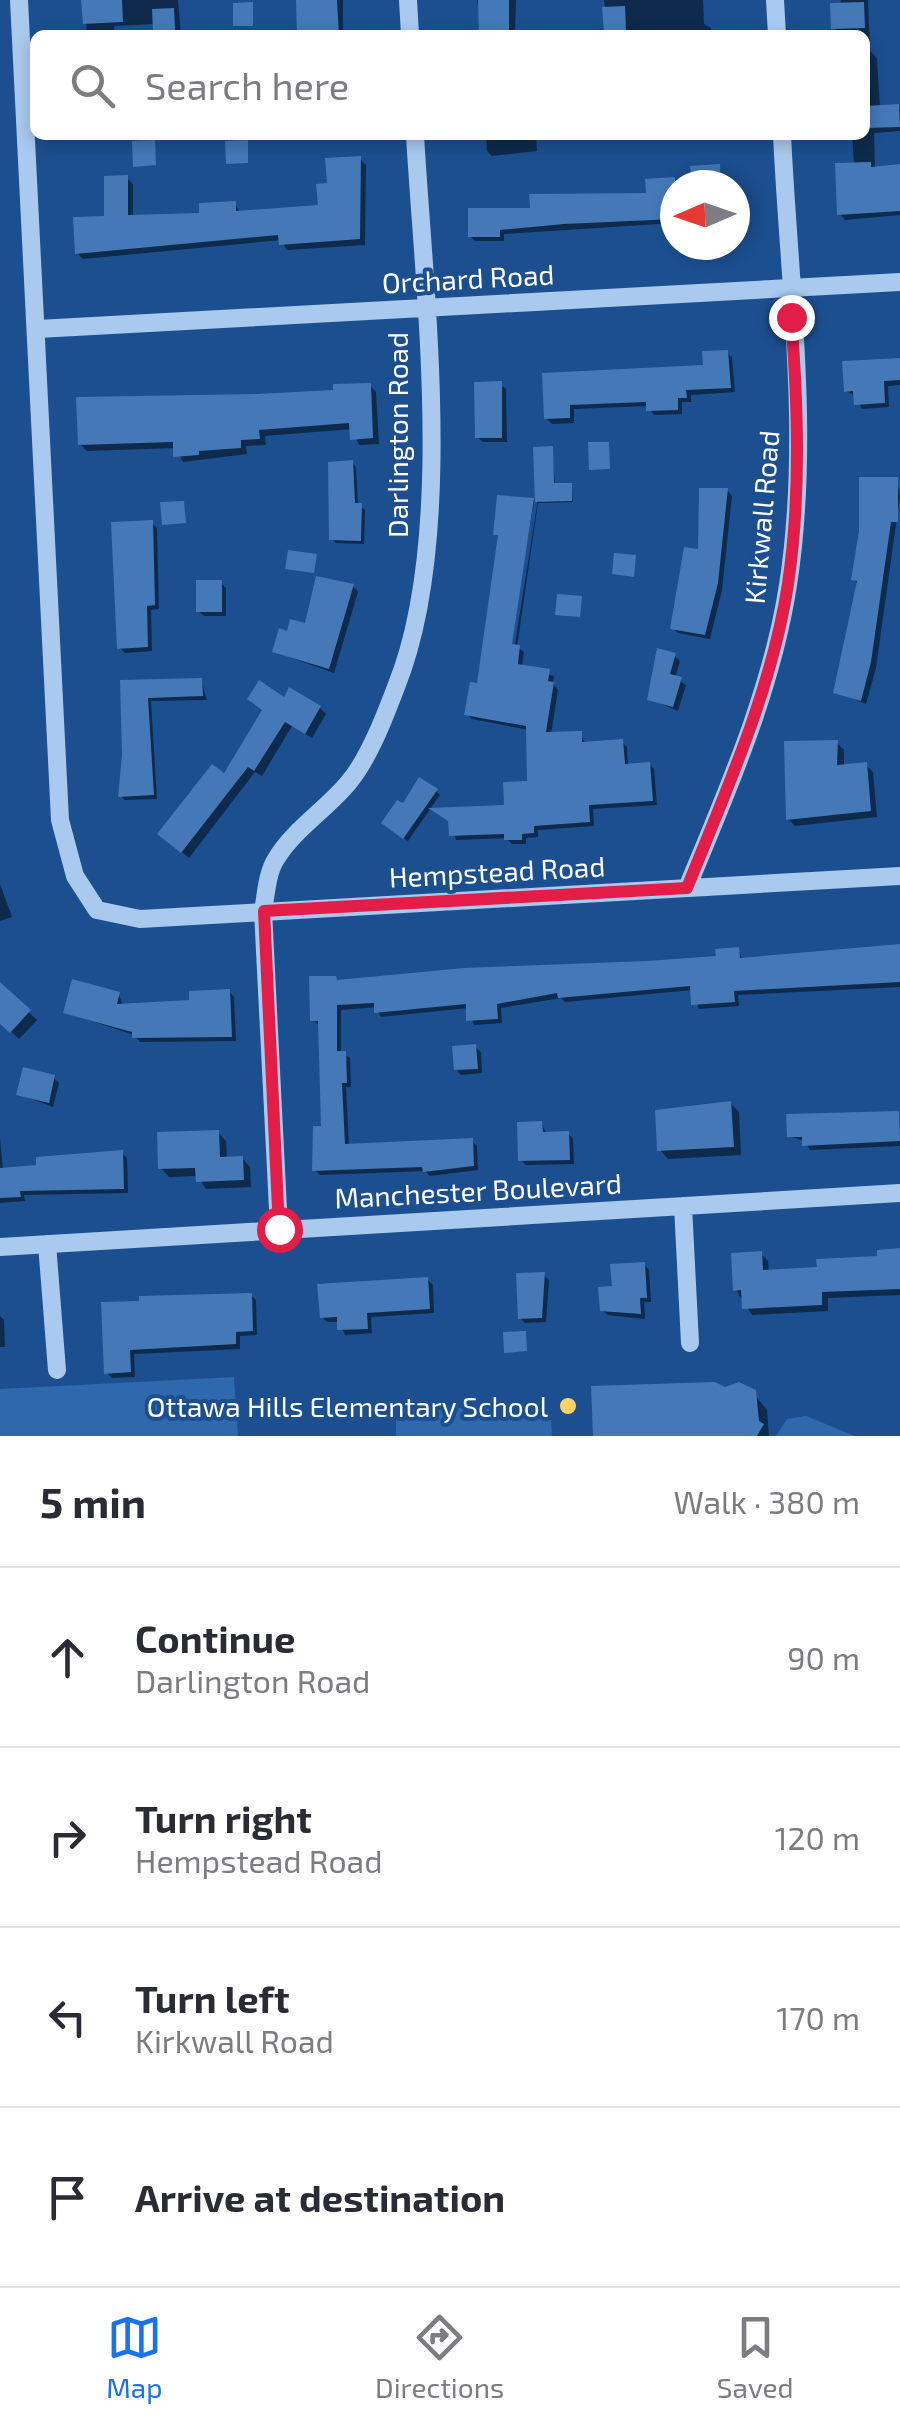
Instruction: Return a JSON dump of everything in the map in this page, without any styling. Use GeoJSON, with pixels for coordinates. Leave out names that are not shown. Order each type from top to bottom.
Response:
{"type":"FeatureCollection","features":[{"type":"Feature","properties":{"kind":"street"},"geometry":{"type":"LineString","coordinates":[[19,0],[38,330]]}},
{"type":"Feature","properties":{"kind":"street"},"geometry":{"type":"LineString","coordinates":[[408,0],[410,30]]}},
{"type":"Feature","properties":{"kind":"street"},"geometry":{"type":"LineString","coordinates":[[775,0],[777,30]]}},
{"type":"Feature","properties":{"kind":"street","name":"Darlington Road"},"geometry":{"type":"LineString","coordinates":[[279,1229],[264,911],[275,859],[352,779],[398,684],[418,606],[430,497],[416,140]]}},
{"type":"Feature","properties":{"kind":"street","name":"Kirkwall Road"},"geometry":{"type":"LineString","coordinates":[[687,888],[740,757],[788,585],[797,464],[782,140]]}},
{"type":"Feature","properties":{"kind":"street","name":"Orchard Road"},"geometry":{"type":"LineString","coordinates":[[38,330],[900,282]]}},
{"type":"Feature","properties":{"kind":"street","name":"Hempstead Road"},"geometry":{"type":"LineString","coordinates":[[38,330],[60,820],[74,876],[97,910],[140,919],[900,876]]}},
{"type":"Feature","properties":{"kind":"street","name":"Manchester Boulevard"},"geometry":{"type":"LineString","coordinates":[[0,1246],[900,1193]]}},
{"type":"Feature","properties":{"kind":"street"},"geometry":{"type":"LineString","coordinates":[[683,1206],[690,1343]]}},
{"type":"Feature","properties":{"kind":"street"},"geometry":{"type":"LineString","coordinates":[[47,1244],[57,1370]]}},
{"type":"Feature","properties":{"kind":"shaded area"},"geometry":{"type":"Polygon","coordinates":[[[234,1377],[238,1436],[0,1436],[0,1389],[234,1377]]]}},
{"type":"Feature","properties":{"kind":"shaded area"},"geometry":{"type":"Polygon","coordinates":[[[536,1404],[551,1419],[552,1436],[396,1436],[396,1411],[536,1404]]]}},
{"type":"Feature","properties":{"kind":"shaded area"},"geometry":{"type":"Polygon","coordinates":[[[806,1416],[855,1436],[776,1436],[787,1419],[806,1416]]]}},
{"type":"Feature","properties":{"kind":"building"},"geometry":{"type":"Polygon","coordinates":[[[81,0],[122,0],[123,22],[83,24],[81,0]]]}},
{"type":"Feature","properties":{"kind":"building"},"geometry":{"type":"Polygon","coordinates":[[[296,0],[337,0],[339,30],[297,30],[296,0]]]}},
{"type":"Feature","properties":{"kind":"building"},"geometry":{"type":"Polygon","coordinates":[[[478,0],[509,0],[509,30],[479,30],[478,0]]]}},
{"type":"Feature","properties":{"kind":"building"},"geometry":{"type":"Polygon","coordinates":[[[253,2],[253,26],[233,26],[233,3],[253,2]]]}},
{"type":"Feature","properties":{"kind":"building"},"geometry":{"type":"Polygon","coordinates":[[[864,2],[865,28],[831,29],[830,3],[864,2]]]}},
{"type":"Feature","properties":{"kind":"building"},"geometry":{"type":"Polygon","coordinates":[[[625,6],[626,30],[604,30],[602,7],[625,6]]]}},
{"type":"Feature","properties":{"kind":"building"},"geometry":{"type":"Polygon","coordinates":[[[174,8],[175,30],[153,30],[152,9],[174,8]]]}},
{"type":"Feature","properties":{"kind":"building"},"geometry":{"type":"Polygon","coordinates":[[[899,104],[900,127],[870,128],[870,106],[899,104]]]}},
{"type":"Feature","properties":{"kind":"building"},"geometry":{"type":"Polygon","coordinates":[[[155,140],[156,165],[133,167],[132,141],[155,140]]]}},
{"type":"Feature","properties":{"kind":"building"},"geometry":{"type":"Polygon","coordinates":[[[248,140],[248,163],[226,164],[225,141],[248,140]]]}},
{"type":"Feature","properties":{"kind":"building"},"geometry":{"type":"Polygon","coordinates":[[[361,156],[360,239],[279,245],[278,235],[75,254],[73,217],[104,216],[104,176],[128,175],[128,215],[199,213],[199,203],[236,201],[236,211],[318,205],[316,184],[327,183],[325,158],[361,156]]]}},
{"type":"Feature","properties":{"kind":"building"},"geometry":{"type":"Polygon","coordinates":[[[871,162],[871,167],[900,164],[900,211],[837,215],[835,163],[871,162]]]}},
{"type":"Feature","properties":{"kind":"building"},"geometry":{"type":"Polygon","coordinates":[[[720,164],[720,170],[690,170],[690,166],[720,164]]]}},
{"type":"Feature","properties":{"kind":"building"},"geometry":{"type":"Polygon","coordinates":[[[660,178],[660,220],[564,224],[500,230],[500,237],[468,237],[468,208],[530,208],[529,194],[646,193],[645,179],[660,178]]]}},
{"type":"Feature","properties":{"kind":"building"},"geometry":{"type":"Polygon","coordinates":[[[728,350],[731,388],[686,390],[687,398],[678,398],[678,410],[646,411],[646,402],[570,405],[570,418],[544,419],[542,373],[703,365],[702,351],[728,350]]]}},
{"type":"Feature","properties":{"kind":"building"},"geometry":{"type":"Polygon","coordinates":[[[900,358],[900,380],[884,381],[885,403],[854,405],[853,391],[844,392],[842,361],[900,358]]]}},
{"type":"Feature","properties":{"kind":"building"},"geometry":{"type":"Polygon","coordinates":[[[502,381],[502,438],[475,438],[474,382],[502,381]]]}},
{"type":"Feature","properties":{"kind":"building"},"geometry":{"type":"Polygon","coordinates":[[[371,383],[373,438],[350,440],[349,423],[259,430],[260,439],[241,440],[241,448],[199,451],[199,455],[173,457],[173,442],[78,445],[76,397],[257,394],[333,390],[333,384],[371,383]]]}},
{"type":"Feature","properties":{"kind":"building"},"geometry":{"type":"Polygon","coordinates":[[[588,442],[609,442],[610,469],[589,470],[588,442]]]}},
{"type":"Feature","properties":{"kind":"building"},"geometry":{"type":"Polygon","coordinates":[[[553,446],[554,483],[572,483],[572,501],[535,502],[533,447],[553,446]]]}},
{"type":"Feature","properties":{"kind":"building"},"geometry":{"type":"Polygon","coordinates":[[[353,460],[355,503],[362,503],[361,541],[329,540],[328,462],[353,460]]]}},
{"type":"Feature","properties":{"kind":"building"},"geometry":{"type":"Polygon","coordinates":[[[859,477],[898,477],[898,522],[891,522],[871,662],[861,701],[833,693],[857,581],[851,580],[859,531],[859,477]]]}},
{"type":"Feature","properties":{"kind":"building"},"geometry":{"type":"Polygon","coordinates":[[[699,488],[728,488],[718,583],[705,635],[670,629],[684,547],[698,549],[699,488]]]}},
{"type":"Feature","properties":{"kind":"building"},"geometry":{"type":"Polygon","coordinates":[[[497,495],[534,498],[512,644],[520,645],[518,664],[550,669],[548,681],[554,682],[546,732],[582,731],[582,742],[623,739],[625,764],[650,762],[653,801],[589,805],[590,822],[534,826],[534,833],[522,834],[522,840],[504,840],[504,834],[449,836],[448,821],[428,808],[504,805],[503,782],[527,781],[526,726],[464,715],[470,682],[477,683],[498,535],[493,535],[497,495]]]}},
{"type":"Feature","properties":{"kind":"building"},"geometry":{"type":"Polygon","coordinates":[[[184,501],[186,523],[162,525],[160,502],[184,501]]]}},
{"type":"Feature","properties":{"kind":"building"},"geometry":{"type":"Polygon","coordinates":[[[153,520],[155,605],[147,606],[148,647],[117,649],[111,522],[153,520]]]}},
{"type":"Feature","properties":{"kind":"building"},"geometry":{"type":"Polygon","coordinates":[[[288,550],[317,554],[314,573],[285,569],[288,550]]]}},
{"type":"Feature","properties":{"kind":"building"},"geometry":{"type":"Polygon","coordinates":[[[614,553],[636,555],[634,577],[612,574],[614,553]]]}},
{"type":"Feature","properties":{"kind":"building"},"geometry":{"type":"Polygon","coordinates":[[[316,576],[354,584],[329,669],[272,652],[279,628],[287,631],[290,619],[305,623],[316,576]]]}},
{"type":"Feature","properties":{"kind":"building"},"geometry":{"type":"Polygon","coordinates":[[[196,580],[222,580],[222,612],[196,612],[196,580]]]}},
{"type":"Feature","properties":{"kind":"building"},"geometry":{"type":"Polygon","coordinates":[[[557,594],[582,596],[580,617],[555,615],[557,594]]]}},
{"type":"Feature","properties":{"kind":"building"},"geometry":{"type":"Polygon","coordinates":[[[657,648],[676,653],[670,674],[682,677],[673,707],[647,700],[657,648]]]}},
{"type":"Feature","properties":{"kind":"building"},"geometry":{"type":"Polygon","coordinates":[[[202,678],[203,696],[148,698],[154,795],[118,797],[122,755],[120,680],[202,678]]]}},
{"type":"Feature","properties":{"kind":"building"},"geometry":{"type":"Polygon","coordinates":[[[259,680],[284,697],[289,687],[321,706],[305,734],[285,722],[254,771],[248,767],[181,853],[157,834],[212,764],[224,773],[262,710],[247,699],[259,680]]]}},
{"type":"Feature","properties":{"kind":"building"},"geometry":{"type":"Polygon","coordinates":[[[838,740],[837,765],[867,762],[871,811],[786,820],[784,741],[838,740]]]}},
{"type":"Feature","properties":{"kind":"building"},"geometry":{"type":"Polygon","coordinates":[[[419,777],[438,789],[403,839],[381,823],[397,800],[403,803],[419,777]]]}},
{"type":"Feature","properties":{"kind":"building"},"geometry":{"type":"Polygon","coordinates":[[[900,944],[900,982],[734,991],[735,1002],[691,1005],[690,986],[558,998],[557,993],[497,1004],[498,1019],[466,1021],[466,1004],[374,1013],[374,1003],[337,1005],[337,1051],[346,1051],[347,1083],[342,1083],[345,1144],[473,1138],[474,1166],[423,1172],[422,1167],[312,1171],[313,1126],[321,1126],[318,1021],[310,1021],[309,976],[336,976],[337,980],[464,968],[647,961],[716,956],[715,949],[739,947],[740,958],[900,944]]]}},
{"type":"Feature","properties":{"kind":"building"},"geometry":{"type":"Polygon","coordinates":[[[72,979],[120,992],[117,1004],[189,1000],[189,991],[230,989],[232,1037],[132,1038],[132,1032],[63,1013],[72,979]]]}},
{"type":"Feature","properties":{"kind":"building"},"geometry":{"type":"Polygon","coordinates":[[[0,982],[31,1010],[10,1033],[0,1024],[0,982]]]}},
{"type":"Feature","properties":{"kind":"building"},"geometry":{"type":"Polygon","coordinates":[[[476,1044],[478,1069],[454,1070],[452,1046],[476,1044]]]}},
{"type":"Feature","properties":{"kind":"building"},"geometry":{"type":"Polygon","coordinates":[[[23,1067],[55,1075],[49,1103],[16,1095],[23,1067]]]}},
{"type":"Feature","properties":{"kind":"building"},"geometry":{"type":"Polygon","coordinates":[[[731,1101],[734,1147],[657,1151],[655,1110],[731,1101]]]}},
{"type":"Feature","properties":{"kind":"building"},"geometry":{"type":"Polygon","coordinates":[[[899,1111],[900,1141],[802,1146],[802,1137],[787,1137],[786,1114],[899,1111]]]}},
{"type":"Feature","properties":{"kind":"building"},"geometry":{"type":"Polygon","coordinates":[[[542,1121],[543,1132],[569,1131],[570,1160],[518,1161],[517,1122],[542,1121]]]}},
{"type":"Feature","properties":{"kind":"building"},"geometry":{"type":"Polygon","coordinates":[[[219,1130],[220,1157],[243,1156],[244,1180],[196,1182],[195,1168],[158,1169],[157,1132],[219,1130]]]}},
{"type":"Feature","properties":{"kind":"building"},"geometry":{"type":"Polygon","coordinates":[[[123,1150],[124,1189],[20,1191],[21,1197],[0,1198],[0,1168],[36,1165],[36,1157],[123,1150]]]}},
{"type":"Feature","properties":{"kind":"building"},"geometry":{"type":"Polygon","coordinates":[[[900,1248],[900,1289],[822,1292],[822,1305],[742,1309],[741,1290],[733,1291],[731,1253],[762,1251],[763,1270],[817,1267],[816,1259],[877,1256],[877,1250],[900,1248]]]}},
{"type":"Feature","properties":{"kind":"building"},"geometry":{"type":"Polygon","coordinates":[[[645,1262],[647,1298],[640,1298],[641,1314],[600,1311],[598,1287],[612,1286],[610,1264],[645,1262]]]}},
{"type":"Feature","properties":{"kind":"building"},"geometry":{"type":"Polygon","coordinates":[[[545,1272],[542,1318],[518,1319],[516,1273],[545,1272]]]}},
{"type":"Feature","properties":{"kind":"building"},"geometry":{"type":"Polygon","coordinates":[[[428,1277],[430,1309],[367,1313],[368,1329],[337,1330],[337,1317],[320,1318],[317,1284],[428,1277]]]}},
{"type":"Feature","properties":{"kind":"building"},"geometry":{"type":"Polygon","coordinates":[[[252,1293],[253,1331],[236,1332],[236,1344],[130,1350],[131,1372],[104,1374],[101,1302],[139,1301],[139,1296],[252,1293]]]}},
{"type":"Feature","properties":{"kind":"building"},"geometry":{"type":"Polygon","coordinates":[[[526,1331],[527,1351],[504,1353],[503,1332],[526,1331]]]}},
{"type":"Feature","properties":{"kind":"building","name":"Ottawa Hills Elementary School"},"geometry":{"type":"Polygon","coordinates":[[[715,1382],[725,1387],[739,1382],[756,1390],[759,1421],[764,1424],[757,1436],[593,1436],[591,1386],[715,1382]]]}},
{"type":"Feature","properties":{"kind":"place","name":"Ottawa Hills Elementary School"},"geometry":{"type":"Point","coordinates":[568,1406]}},
{"type":"Feature","properties":{"kind":"route"},"geometry":{"type":"LineString","coordinates":[[279,1229],[264,911],[687,888],[740,757],[772,654],[788,585],[797,464],[791,317]]}}]}
